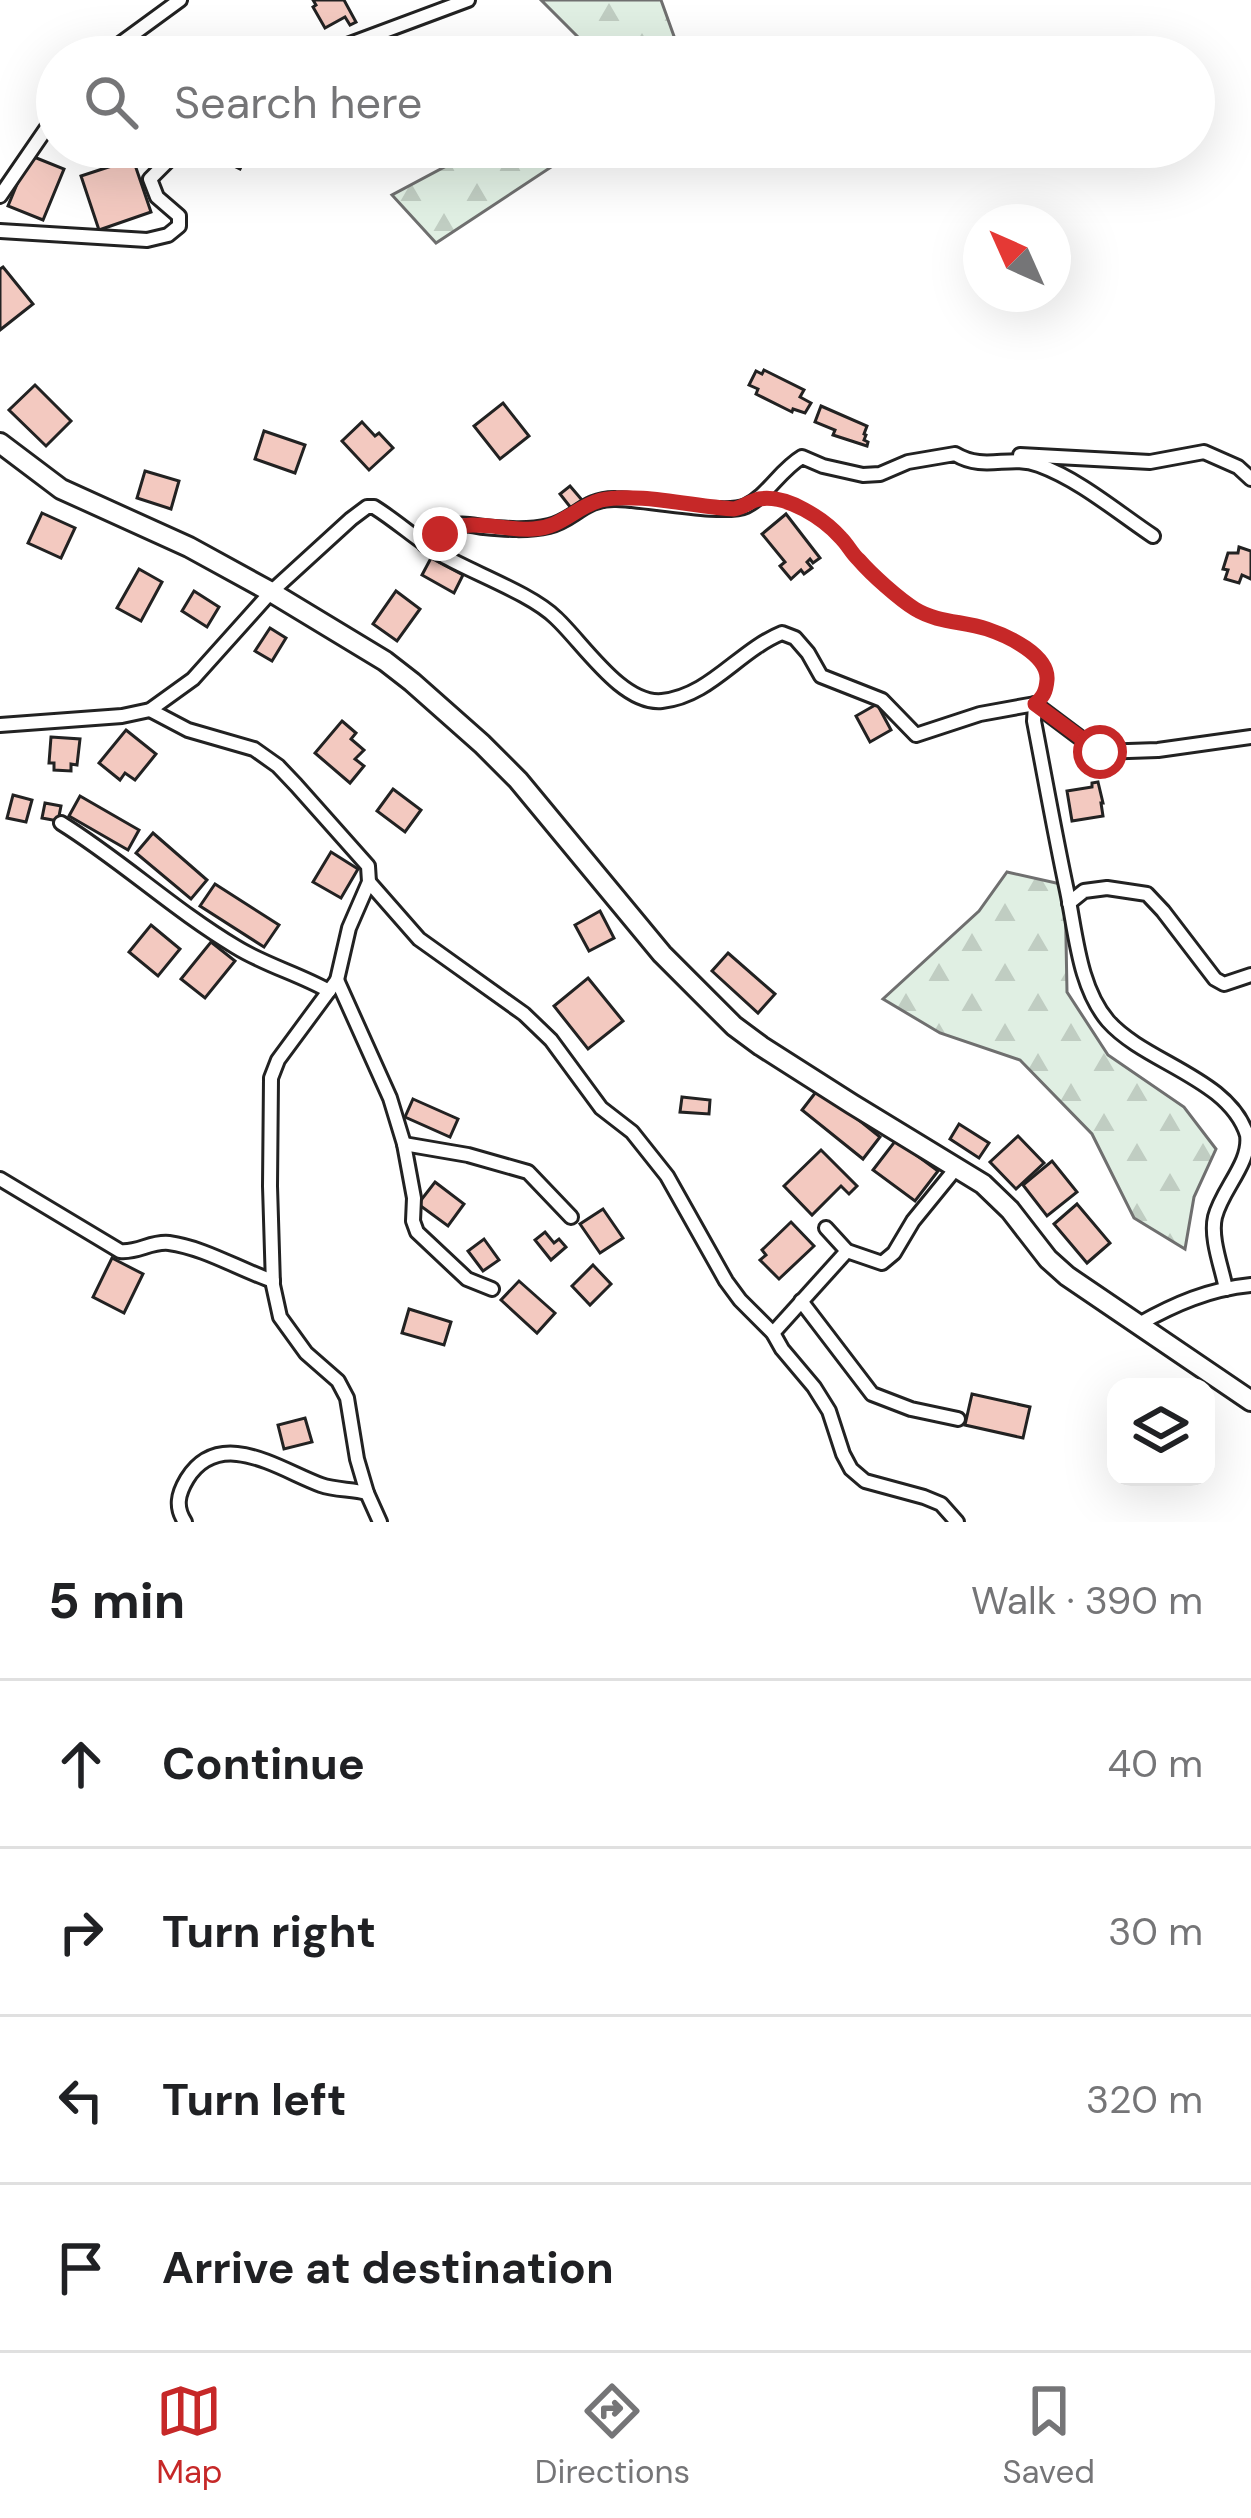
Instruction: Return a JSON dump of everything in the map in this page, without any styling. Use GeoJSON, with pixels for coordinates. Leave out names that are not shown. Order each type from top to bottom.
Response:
{"type":"FeatureCollection","features":[{"type":"Feature","properties":{"kind":"main road"},"geometry":{"type":"LineString","coordinates":[[0,444],[61,489],[272,592],[385,661],[518,780],[662,954],[734,1026],[983,1184],[1066,1276],[1251,1401]]}},
{"type":"Feature","properties":{"kind":"street"},"geometry":{"type":"LineString","coordinates":[[131,36],[180,0]]}},
{"type":"Feature","properties":{"kind":"street"},"geometry":{"type":"LineString","coordinates":[[371,36],[468,0]]}},
{"type":"Feature","properties":{"kind":"street"},"geometry":{"type":"LineString","coordinates":[[0,196],[36,144]]}},
{"type":"Feature","properties":{"kind":"street"},"geometry":{"type":"LineString","coordinates":[[0,231],[147,240],[168,235],[179,226],[179,216],[157,197],[150,179],[161,168]]}},
{"type":"Feature","properties":{"kind":"street"},"geometry":{"type":"LineString","coordinates":[[1003,462],[1022,454],[1150,462],[1204,452],[1238,467],[1251,479]]}},
{"type":"Feature","properties":{"kind":"street"},"geometry":{"type":"LineString","coordinates":[[425,545],[456,525],[547,527],[606,499],[744,507],[786,466],[802,458],[863,475],[944,454],[983,464],[1026,461],[1039,465],[1153,536]]}},
{"type":"Feature","properties":{"kind":"street"},"geometry":{"type":"LineString","coordinates":[[0,725],[150,710],[193,679],[272,592],[367,508],[374,507],[425,545],[549,611],[611,676],[645,701],[671,700],[695,692],[751,649],[782,633],[795,638],[821,676],[886,703],[916,734],[980,714],[1035,704],[1100,752],[1251,737]]}},
{"type":"Feature","properties":{"kind":"street"},"geometry":{"type":"LineString","coordinates":[[1035,704],[1034,721],[1080,960],[1095,1002],[1132,1042],[1222,1099],[1245,1129],[1249,1153],[1214,1222],[1226,1289]]}},
{"type":"Feature","properties":{"kind":"street"},"geometry":{"type":"LineString","coordinates":[[150,710],[188,730],[254,749],[278,766],[368,866],[370,882],[349,928],[333,985],[278,1060],[271,1078],[270,1186],[273,1281],[280,1317],[306,1353],[338,1381],[346,1397],[357,1459],[380,1522]]}},
{"type":"Feature","properties":{"kind":"street"},"geometry":{"type":"LineString","coordinates":[[61,823],[240,950],[333,985],[390,1097],[404,1144],[417,1232],[467,1279],[493,1289]]}},
{"type":"Feature","properties":{"kind":"street"},"geometry":{"type":"LineString","coordinates":[[370,882],[419,939],[524,1014],[551,1040],[601,1108],[632,1132],[667,1176],[726,1281],[772,1333],[829,1411],[851,1469],[865,1481],[924,1496],[940,1504],[957,1522]]}},
{"type":"Feature","properties":{"kind":"street"},"geometry":{"type":"LineString","coordinates":[[1069,904],[1084,891],[1107,888],[1147,894],[1215,979],[1224,984],[1251,975]]}},
{"type":"Feature","properties":{"kind":"street"},"geometry":{"type":"LineString","coordinates":[[404,1144],[528,1172],[571,1217]]}},
{"type":"Feature","properties":{"kind":"street"},"geometry":{"type":"LineString","coordinates":[[826,1228],[847,1252],[882,1263],[957,1167]]}},
{"type":"Feature","properties":{"kind":"street"},"geometry":{"type":"LineString","coordinates":[[0,1179],[120,1251],[162,1242],[208,1254],[273,1281]]}},
{"type":"Feature","properties":{"kind":"street"},"geometry":{"type":"LineString","coordinates":[[772,1333],[847,1252]]}},
{"type":"Feature","properties":{"kind":"street"},"geometry":{"type":"LineString","coordinates":[[1138,1324],[1208,1292],[1251,1285]]}},
{"type":"Feature","properties":{"kind":"street"},"geometry":{"type":"LineString","coordinates":[[801,1301],[872,1394],[958,1419]]}},
{"type":"Feature","properties":{"kind":"street"},"geometry":{"type":"LineString","coordinates":[[185,1522],[177,1502],[181,1491],[195,1467],[220,1454],[254,1457],[328,1487],[367,1493]]}},
{"type":"Feature","properties":{"kind":"path"},"geometry":{"type":"LineString","coordinates":[[755,499],[774,499],[821,520],[915,609],[942,620],[982,627],[1030,652],[1048,672],[1046,692],[1035,704]]}},
{"type":"Feature","properties":{"kind":"green space"},"geometry":{"type":"Polygon","coordinates":[[[541,0],[661,0],[674,36],[577,36],[541,0]]]}},
{"type":"Feature","properties":{"kind":"green space"},"geometry":{"type":"Polygon","coordinates":[[[443,168],[550,168],[436,243],[392,195],[443,168]]]}},
{"type":"Feature","properties":{"kind":"green space"},"geometry":{"type":"Polygon","coordinates":[[[1007,872],[1065,885],[1067,992],[1108,1055],[1184,1107],[1216,1149],[1194,1197],[1185,1249],[1134,1218],[1092,1134],[1020,1060],[940,1033],[883,999],[979,911],[1007,872]]]}},
{"type":"Feature","properties":{"kind":"building"},"geometry":{"type":"Polygon","coordinates":[[[313,0],[344,0],[356,22],[350,25],[345,17],[325,28],[313,0]]]}},
{"type":"Feature","properties":{"kind":"building"},"geometry":{"type":"Polygon","coordinates":[[[29,155],[36,158],[36,168],[64,169],[43,220],[8,206],[29,155]]]}},
{"type":"Feature","properties":{"kind":"building"},"geometry":{"type":"Polygon","coordinates":[[[105,168],[136,168],[151,212],[99,230],[81,176],[105,168]]]}},
{"type":"Feature","properties":{"kind":"building"},"geometry":{"type":"Polygon","coordinates":[[[0,269],[33,304],[0,330],[0,269]]]}},
{"type":"Feature","properties":{"kind":"building"},"geometry":{"type":"Polygon","coordinates":[[[764,370],[804,390],[800,397],[811,403],[805,413],[792,412],[756,394],[758,389],[749,385],[756,371],[762,374],[764,370]]]}},
{"type":"Feature","properties":{"kind":"building"},"geometry":{"type":"Polygon","coordinates":[[[35,385],[71,421],[46,446],[9,410],[35,385]]]}},
{"type":"Feature","properties":{"kind":"building"},"geometry":{"type":"Polygon","coordinates":[[[503,403],[529,436],[500,459],[474,426],[503,403]]]}},
{"type":"Feature","properties":{"kind":"building"},"geometry":{"type":"Polygon","coordinates":[[[821,406],[867,426],[867,446],[833,435],[835,430],[815,422],[821,406]]]}},
{"type":"Feature","properties":{"kind":"building"},"geometry":{"type":"Polygon","coordinates":[[[362,422],[393,448],[369,470],[342,441],[362,422]]]}},
{"type":"Feature","properties":{"kind":"building"},"geometry":{"type":"Polygon","coordinates":[[[264,431],[305,445],[295,473],[255,459],[264,431]]]}},
{"type":"Feature","properties":{"kind":"building"},"geometry":{"type":"Polygon","coordinates":[[[145,471],[179,481],[171,509],[137,498],[145,471]]]}},
{"type":"Feature","properties":{"kind":"building"},"geometry":{"type":"Polygon","coordinates":[[[570,486],[582,500],[571,508],[560,494],[570,486]]]}},
{"type":"Feature","properties":{"kind":"building"},"geometry":{"type":"Polygon","coordinates":[[[42,513],[75,528],[61,558],[28,543],[42,513]]]}},
{"type":"Feature","properties":{"kind":"building"},"geometry":{"type":"Polygon","coordinates":[[[786,514],[820,558],[813,563],[810,559],[812,568],[791,579],[780,566],[785,562],[762,534],[786,514]]]}},
{"type":"Feature","properties":{"kind":"building"},"geometry":{"type":"Polygon","coordinates":[[[1239,547],[1251,551],[1251,579],[1242,575],[1239,583],[1225,579],[1228,570],[1223,569],[1228,553],[1238,553],[1239,547]]]}},
{"type":"Feature","properties":{"kind":"building"},"geometry":{"type":"Polygon","coordinates":[[[431,558],[463,575],[454,593],[422,575],[431,558]]]}},
{"type":"Feature","properties":{"kind":"building"},"geometry":{"type":"Polygon","coordinates":[[[139,569],[162,582],[141,621],[117,608],[139,569]]]}},
{"type":"Feature","properties":{"kind":"building"},"geometry":{"type":"Polygon","coordinates":[[[194,591],[219,607],[207,627],[182,611],[194,591]]]}},
{"type":"Feature","properties":{"kind":"building"},"geometry":{"type":"Polygon","coordinates":[[[396,591],[420,609],[397,641],[373,624],[396,591]]]}},
{"type":"Feature","properties":{"kind":"building"},"geometry":{"type":"Polygon","coordinates":[[[270,628],[286,638],[272,661],[255,651],[270,628]]]}},
{"type":"Feature","properties":{"kind":"building"},"geometry":{"type":"Polygon","coordinates":[[[877,704],[891,730],[870,742],[856,716],[877,704]]]}},
{"type":"Feature","properties":{"kind":"building"},"geometry":{"type":"Polygon","coordinates":[[[342,721],[356,733],[351,739],[364,750],[355,759],[364,766],[350,783],[315,753],[342,721]]]}},
{"type":"Feature","properties":{"kind":"building"},"geometry":{"type":"Polygon","coordinates":[[[126,730],[156,754],[135,780],[125,773],[120,780],[99,763],[126,730]]]}},
{"type":"Feature","properties":{"kind":"building"},"geometry":{"type":"Polygon","coordinates":[[[51,737],[80,739],[77,765],[71,764],[71,771],[54,770],[54,763],[49,763],[51,737]]]}},
{"type":"Feature","properties":{"kind":"building"},"geometry":{"type":"Polygon","coordinates":[[[1098,782],[1103,816],[1072,821],[1067,791],[1098,782]]]}},
{"type":"Feature","properties":{"kind":"building"},"geometry":{"type":"Polygon","coordinates":[[[393,789],[421,810],[405,832],[377,811],[393,789]]]}},
{"type":"Feature","properties":{"kind":"building"},"geometry":{"type":"Polygon","coordinates":[[[13,795],[32,800],[26,822],[7,818],[13,795]]]}},
{"type":"Feature","properties":{"kind":"building"},"geometry":{"type":"Polygon","coordinates":[[[80,796],[139,830],[128,850],[69,816],[80,796]]]}},
{"type":"Feature","properties":{"kind":"building"},"geometry":{"type":"Polygon","coordinates":[[[45,803],[61,806],[58,821],[42,818],[45,803]]]}},
{"type":"Feature","properties":{"kind":"building"},"geometry":{"type":"Polygon","coordinates":[[[153,833],[207,880],[191,899],[136,853],[153,833]]]}},
{"type":"Feature","properties":{"kind":"building"},"geometry":{"type":"Polygon","coordinates":[[[331,852],[358,869],[341,898],[313,882],[331,852]]]}},
{"type":"Feature","properties":{"kind":"building"},"geometry":{"type":"Polygon","coordinates":[[[215,884],[279,925],[264,947],[200,906],[215,884]]]}},
{"type":"Feature","properties":{"kind":"building"},"geometry":{"type":"Polygon","coordinates":[[[600,911],[614,938],[589,951],[575,925],[600,911]]]}},
{"type":"Feature","properties":{"kind":"building"},"geometry":{"type":"Polygon","coordinates":[[[151,925],[180,949],[158,976],[129,952],[151,925]]]}},
{"type":"Feature","properties":{"kind":"building"},"geometry":{"type":"Polygon","coordinates":[[[211,942],[235,961],[205,998],[181,979],[211,942]]]}},
{"type":"Feature","properties":{"kind":"building"},"geometry":{"type":"Polygon","coordinates":[[[728,953],[775,994],[758,1013],[712,971],[728,953]]]}},
{"type":"Feature","properties":{"kind":"building"},"geometry":{"type":"Polygon","coordinates":[[[588,978],[623,1021],[588,1049],[554,1006],[588,978]]]}},
{"type":"Feature","properties":{"kind":"building"},"geometry":{"type":"Polygon","coordinates":[[[819,1088],[880,1137],[863,1159],[802,1110],[819,1088]]]}},
{"type":"Feature","properties":{"kind":"building"},"geometry":{"type":"Polygon","coordinates":[[[682,1097],[710,1100],[709,1114],[680,1112],[682,1097]]]}},
{"type":"Feature","properties":{"kind":"building"},"geometry":{"type":"Polygon","coordinates":[[[413,1099],[458,1119],[450,1137],[405,1117],[413,1099]]]}},
{"type":"Feature","properties":{"kind":"building"},"geometry":{"type":"Polygon","coordinates":[[[959,1124],[989,1143],[979,1158],[950,1139],[959,1124]]]}},
{"type":"Feature","properties":{"kind":"building"},"geometry":{"type":"Polygon","coordinates":[[[1018,1136],[1044,1163],[1016,1189],[990,1162],[1018,1136]]]}},
{"type":"Feature","properties":{"kind":"building"},"geometry":{"type":"Polygon","coordinates":[[[896,1140],[938,1171],[915,1201],[873,1170],[896,1140]]]}},
{"type":"Feature","properties":{"kind":"building"},"geometry":{"type":"Polygon","coordinates":[[[821,1150],[857,1186],[849,1194],[841,1186],[812,1215],[784,1186],[821,1150]]]}},
{"type":"Feature","properties":{"kind":"building"},"geometry":{"type":"Polygon","coordinates":[[[1052,1161],[1077,1192],[1047,1216],[1023,1185],[1052,1161]]]}},
{"type":"Feature","properties":{"kind":"building"},"geometry":{"type":"Polygon","coordinates":[[[435,1182],[464,1204],[448,1226],[418,1204],[435,1182]]]}},
{"type":"Feature","properties":{"kind":"building"},"geometry":{"type":"Polygon","coordinates":[[[1077,1204],[1110,1243],[1087,1263],[1054,1224],[1077,1204]]]}},
{"type":"Feature","properties":{"kind":"building"},"geometry":{"type":"Polygon","coordinates":[[[603,1209],[623,1238],[600,1253],[580,1224],[603,1209]]]}},
{"type":"Feature","properties":{"kind":"building"},"geometry":{"type":"Polygon","coordinates":[[[791,1222],[814,1246],[779,1279],[760,1260],[766,1255],[762,1250],[791,1222]]]}},
{"type":"Feature","properties":{"kind":"building"},"geometry":{"type":"Polygon","coordinates":[[[545,1232],[554,1243],[559,1239],[566,1247],[551,1260],[535,1240],[545,1232]]]}},
{"type":"Feature","properties":{"kind":"building"},"geometry":{"type":"Polygon","coordinates":[[[484,1239],[499,1260],[483,1271],[468,1251],[484,1239]]]}},
{"type":"Feature","properties":{"kind":"building"},"geometry":{"type":"Polygon","coordinates":[[[112,1258],[143,1274],[124,1313],[93,1297],[112,1258]]]}},
{"type":"Feature","properties":{"kind":"building"},"geometry":{"type":"Polygon","coordinates":[[[593,1265],[611,1284],[590,1305],[572,1286],[593,1265]]]}},
{"type":"Feature","properties":{"kind":"building"},"geometry":{"type":"Polygon","coordinates":[[[519,1281],[555,1313],[537,1333],[501,1300],[519,1281]]]}},
{"type":"Feature","properties":{"kind":"building"},"geometry":{"type":"Polygon","coordinates":[[[409,1309],[451,1322],[444,1345],[402,1333],[409,1309]]]}},
{"type":"Feature","properties":{"kind":"building"},"geometry":{"type":"Polygon","coordinates":[[[972,1394],[1030,1407],[1023,1438],[965,1425],[972,1394]]]}},
{"type":"Feature","properties":{"kind":"building"},"geometry":{"type":"Polygon","coordinates":[[[305,1418],[312,1442],[284,1449],[278,1425],[305,1418]]]}},
{"type":"Feature","properties":{"kind":"route"},"geometry":{"type":"LineString","coordinates":[[440,534],[462,524],[547,527],[606,499],[734,509],[755,499],[774,499],[821,520],[915,609],[942,620],[982,627],[1030,652],[1048,672],[1046,692],[1035,704],[1100,752]]}}]}
